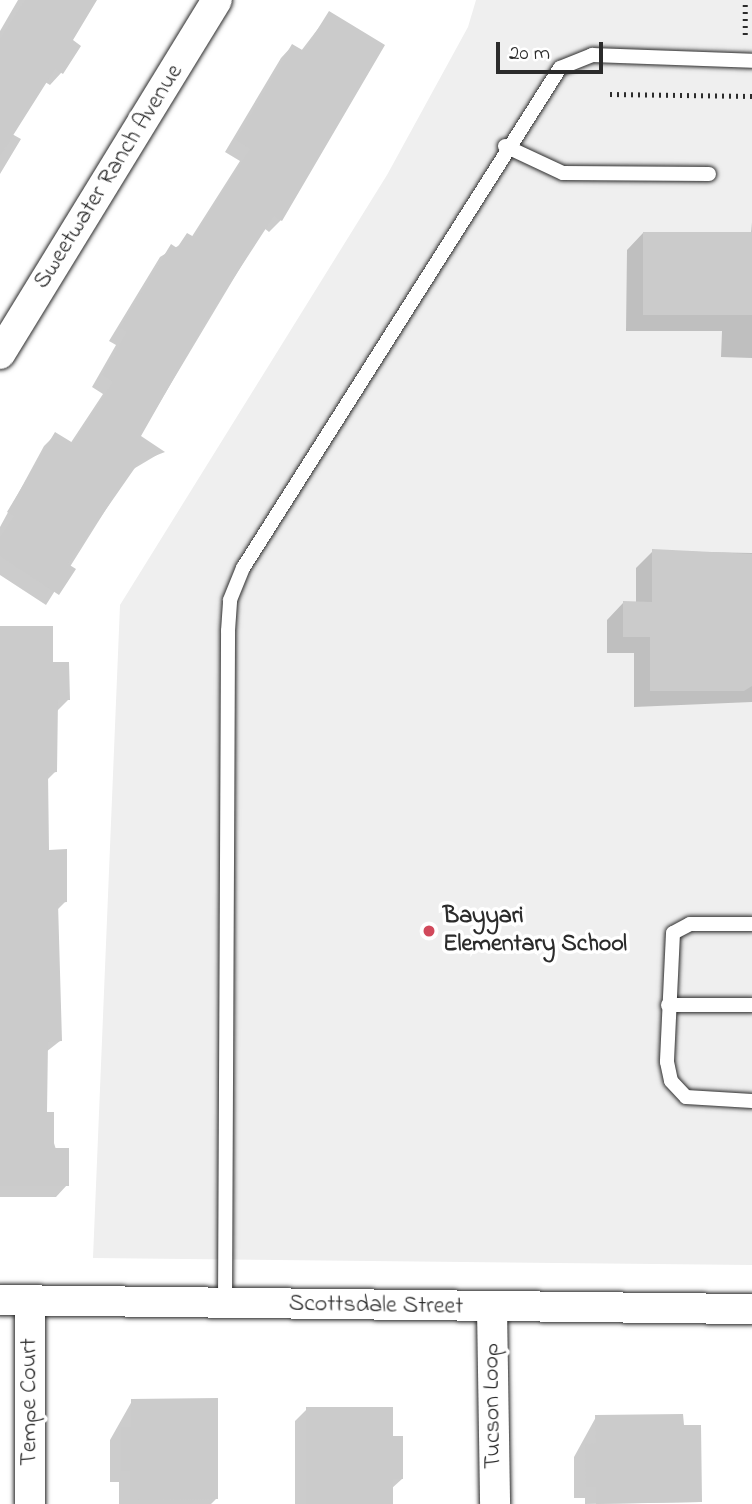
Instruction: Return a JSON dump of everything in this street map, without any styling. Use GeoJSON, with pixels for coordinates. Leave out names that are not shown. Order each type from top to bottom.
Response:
{"type":"FeatureCollection","features":[{"type":"Feature","properties":{"kind":"street","name":"Sweetwater Ranch Avenue"},"geometry":{"type":"LineString","coordinates":[[0,354],[216,0]]}},
{"type":"Feature","properties":{"kind":"street","name":"Scottsdale Street"},"geometry":{"type":"LineString","coordinates":[[0,1300],[492,1308],[752,1309]]}},
{"type":"Feature","properties":{"kind":"street","name":"Tempe Court"},"geometry":{"type":"LineString","coordinates":[[30,1300],[30,1504]]}},
{"type":"Feature","properties":{"kind":"street","name":"Tucson Loop"},"geometry":{"type":"LineString","coordinates":[[492,1308],[495,1504]]}},
{"type":"Feature","properties":{"kind":"lane"},"geometry":{"type":"LineString","coordinates":[[225,1304],[230,600],[243,568],[505,146],[559,68],[592,55],[748,61]]}},
{"type":"Feature","properties":{"kind":"lane"},"geometry":{"type":"LineString","coordinates":[[505,146],[563,173],[709,174]]}},
{"type":"Feature","properties":{"kind":"lane"},"geometry":{"type":"LineString","coordinates":[[752,924],[690,924],[673,933],[668,1005],[671,1082],[686,1097],[752,1101]]}},
{"type":"Feature","properties":{"kind":"lane"},"geometry":{"type":"LineString","coordinates":[[668,1005],[752,1005]]}},
{"type":"Feature","properties":{"kind":"path"},"geometry":{"type":"LineString","coordinates":[[745,0],[748,61]]}},
{"type":"Feature","properties":{"kind":"path"},"geometry":{"type":"LineString","coordinates":[[610,94],[752,96]]}},
{"type":"Feature","properties":{"kind":"shaded area","name":"Bayyari Elementary School"},"geometry":{"type":"Polygon","coordinates":[[[476,0],[752,0],[752,1265],[93,1258],[120,605],[387,175],[468,27],[476,0]]]}},
{"type":"Feature","properties":{"kind":"building"},"geometry":{"type":"Polygon","coordinates":[[[25,0],[97,0],[73,40],[81,46],[63,74],[55,69],[0,156],[0,39],[25,0]]]}},
{"type":"Feature","properties":{"kind":"building"},"geometry":{"type":"Polygon","coordinates":[[[329,11],[385,45],[282,221],[274,216],[211,313],[141,436],[165,452],[139,462],[68,564],[76,569],[59,595],[0,556],[0,537],[14,516],[7,512],[55,432],[73,443],[113,382],[102,375],[127,332],[120,328],[171,244],[177,248],[187,233],[194,237],[250,149],[236,140],[292,44],[304,51],[329,11]]]}},
{"type":"Feature","properties":{"kind":"building"},"geometry":{"type":"Polygon","coordinates":[[[643,232],[752,232],[752,315],[643,315],[643,232]]]}},
{"type":"Feature","properties":{"kind":"building"},"geometry":{"type":"Polygon","coordinates":[[[652,549],[752,554],[752,686],[744,691],[650,691],[650,637],[623,637],[623,601],[652,602],[652,549]]]}},
{"type":"Feature","properties":{"kind":"building"},"geometry":{"type":"Polygon","coordinates":[[[0,626],[53,626],[53,662],[69,662],[70,700],[58,700],[57,772],[48,773],[49,850],[67,849],[67,902],[58,903],[62,1041],[48,1042],[47,1112],[54,1112],[54,1148],[69,1148],[69,1186],[0,1186],[0,626]]]}},
{"type":"Feature","properties":{"kind":"building"},"geometry":{"type":"Polygon","coordinates":[[[218,1398],[218,1499],[130,1500],[130,1471],[121,1471],[121,1427],[131,1427],[131,1399],[218,1398]]]}},
{"type":"Feature","properties":{"kind":"building"},"geometry":{"type":"Polygon","coordinates":[[[306,1407],[393,1407],[393,1436],[403,1436],[403,1479],[393,1479],[393,1504],[306,1504],[306,1407]]]}},
{"type":"Feature","properties":{"kind":"building"},"geometry":{"type":"Polygon","coordinates":[[[683,1414],[684,1425],[701,1425],[702,1502],[596,1504],[596,1487],[586,1487],[585,1444],[596,1443],[595,1415],[683,1414]]]}},
{"type":"Feature","properties":{"kind":"place","name":"Bayyari Elementary School"},"geometry":{"type":"Point","coordinates":[429,931]}}]}
